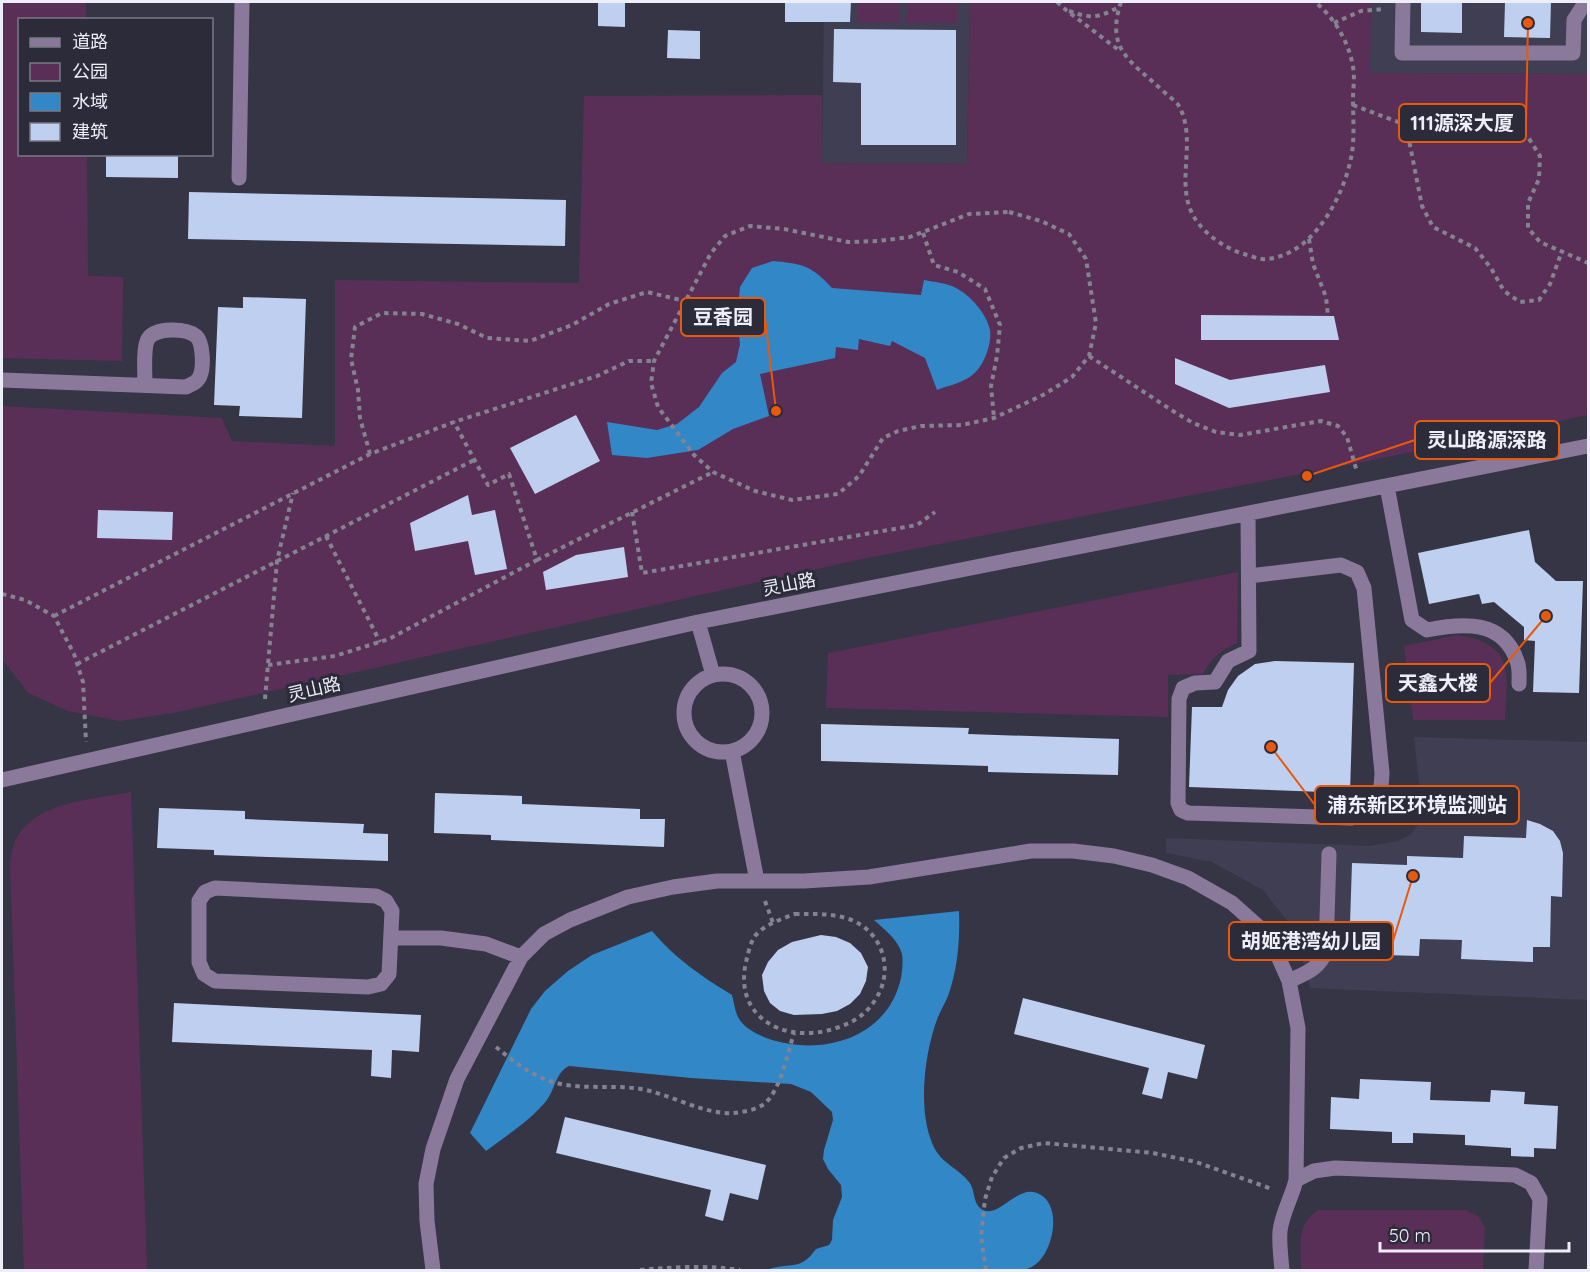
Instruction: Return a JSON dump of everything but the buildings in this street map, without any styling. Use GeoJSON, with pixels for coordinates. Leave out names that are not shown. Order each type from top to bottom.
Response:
{"type":"FeatureCollection","features":[{"type":"Feature","properties":{"kind":"street"},"geometry":{"type":"LineString","coordinates":[[239,178],[242,2]]}},
{"type":"Feature","properties":{"kind":"street"},"geometry":{"type":"LineString","coordinates":[[1403,6],[1402,53],[1573,53],[1574,20],[1583,6],[1588,4]]}},
{"type":"Feature","properties":{"kind":"street"},"geometry":{"type":"LineString","coordinates":[[2,380],[186,387],[195,383],[201,375],[202,345],[198,337],[189,331],[160,331],[152,334],[147,341],[145,385]]}},
{"type":"Feature","properties":{"kind":"street","name":"灵山路"},"geometry":{"type":"LineString","coordinates":[[2,780],[698,622],[1588,446]]}},
{"type":"Feature","properties":{"kind":"street"},"geometry":{"type":"LineString","coordinates":[[1387,486],[1412,620],[1427,630],[1466,624],[1488,628],[1507,643],[1518,662],[1519,684]]}},
{"type":"Feature","properties":{"kind":"street"},"geometry":{"type":"LineString","coordinates":[[1248,514],[1248,576],[1249,651],[1228,662],[1215,682],[1195,682],[1183,688],[1179,699],[1178,803],[1181,810],[1188,813],[1352,818],[1368,813],[1379,800],[1382,773],[1364,588],[1357,572],[1341,565],[1248,576]]}},
{"type":"Feature","properties":{"kind":"street"},"geometry":{"type":"LineString","coordinates":[[698,622],[713,675]]}},
{"type":"Feature","properties":{"kind":"street"},"geometry":{"type":"LineString","coordinates":[[725,674],[748,683],[756,692],[761,704],[762,716],[753,738],[732,751],[718,751],[705,747],[695,739],[684,715],[691,690],[701,681],[713,675],[725,674]]}},
{"type":"Feature","properties":{"kind":"street"},"geometry":{"type":"LineString","coordinates":[[732,751],[757,881]]}},
{"type":"Feature","properties":{"kind":"street"},"geometry":{"type":"LineString","coordinates":[[434,1270],[427,1221],[426,1184],[433,1149],[458,1079],[521,957],[543,934],[570,920],[628,897],[673,887],[717,881],[804,881],[869,877],[1031,851],[1073,851],[1113,856],[1152,865],[1188,878],[1232,903],[1269,936],[1289,981],[1298,1028],[1296,1180],[1280,1231],[1281,1270]]}},
{"type":"Feature","properties":{"kind":"street"},"geometry":{"type":"LineString","coordinates":[[1289,981],[1312,970],[1322,962],[1326,951],[1329,854]]}},
{"type":"Feature","properties":{"kind":"street"},"geometry":{"type":"LineString","coordinates":[[215,888],[376,896],[386,901],[392,911],[391,938],[389,974],[381,984],[368,987],[215,981],[204,974],[199,962],[199,901],[205,892],[215,888]]}},
{"type":"Feature","properties":{"kind":"street"},"geometry":{"type":"LineString","coordinates":[[391,938],[441,938],[486,944],[521,957]]}},
{"type":"Feature","properties":{"kind":"street"},"geometry":{"type":"LineString","coordinates":[[1296,1180],[1314,1172],[1335,1168],[1515,1175],[1531,1183],[1540,1199],[1536,1270]]}},
{"type":"Feature","properties":{"kind":"path"},"geometry":{"type":"LineString","coordinates":[[1057,2],[1121,52],[1178,106],[1187,136],[1185,191],[1194,217],[1209,235],[1235,251],[1265,260],[1290,252],[1309,239],[1326,219],[1344,181],[1351,157],[1353,67],[1341,33],[1323,8],[1315,2]]}},
{"type":"Feature","properties":{"kind":"path"},"geometry":{"type":"LineString","coordinates":[[1121,2],[1114,30],[1121,52]]}},
{"type":"Feature","properties":{"kind":"path"},"geometry":{"type":"LineString","coordinates":[[1334,23],[1361,11],[1403,6]]}},
{"type":"Feature","properties":{"kind":"path"},"geometry":{"type":"LineString","coordinates":[[1066,10],[1087,17],[1104,15],[1119,7]]}},
{"type":"Feature","properties":{"kind":"path"},"geometry":{"type":"LineString","coordinates":[[1353,105],[1406,125],[1426,127],[1466,124]]}},
{"type":"Feature","properties":{"kind":"path"},"geometry":{"type":"LineString","coordinates":[[1406,125],[1422,206],[1433,227],[1475,248],[1491,268],[1504,291],[1520,302],[1539,300],[1550,284],[1562,251]]}},
{"type":"Feature","properties":{"kind":"path"},"geometry":{"type":"LineString","coordinates":[[1504,130],[1528,136],[1540,156],[1539,179],[1528,203],[1528,228],[1540,242],[1588,263]]}},
{"type":"Feature","properties":{"kind":"path"},"geometry":{"type":"LineString","coordinates":[[1009,212],[1041,221],[1069,234],[1086,259],[1096,323],[1089,356],[1072,377],[1043,395],[994,418],[962,425],[921,426],[898,431],[883,438],[859,476],[838,494],[792,500],[755,491],[713,472],[694,455],[658,407],[651,382],[654,361],[711,253],[725,236],[750,226],[848,242],[910,237],[922,233],[969,214],[1009,212]]}},
{"type":"Feature","properties":{"kind":"path"},"geometry":{"type":"LineString","coordinates":[[922,233],[934,265],[958,272],[985,289],[1000,325],[991,387],[994,418]]}},
{"type":"Feature","properties":{"kind":"path"},"geometry":{"type":"LineString","coordinates":[[1309,239],[1313,264],[1326,297],[1328,316]]}},
{"type":"Feature","properties":{"kind":"path"},"geometry":{"type":"LineString","coordinates":[[370,454],[360,417],[358,390],[351,359],[355,327],[382,313],[422,314],[458,324],[487,338],[530,341],[572,325],[609,304],[647,292],[685,300]]}},
{"type":"Feature","properties":{"kind":"path"},"geometry":{"type":"LineString","coordinates":[[1089,356],[1173,411],[1215,432],[1240,435],[1321,421],[1338,426],[1347,437],[1361,491]]}},
{"type":"Feature","properties":{"kind":"path"},"geometry":{"type":"LineString","coordinates":[[54,616],[370,454],[454,422],[597,376],[629,361],[654,361]]}},
{"type":"Feature","properties":{"kind":"path"},"geometry":{"type":"LineString","coordinates":[[454,422],[488,485],[509,474],[537,560]]}},
{"type":"Feature","properties":{"kind":"path"},"geometry":{"type":"LineString","coordinates":[[77,664],[474,460]]}},
{"type":"Feature","properties":{"kind":"path"},"geometry":{"type":"LineString","coordinates":[[268,665],[335,656],[380,642],[713,472]]}},
{"type":"Feature","properties":{"kind":"path"},"geometry":{"type":"LineString","coordinates":[[264,721],[277,561],[292,494]]}},
{"type":"Feature","properties":{"kind":"path"},"geometry":{"type":"LineString","coordinates":[[633,512],[642,573],[917,525],[935,512]]}},
{"type":"Feature","properties":{"kind":"path"},"geometry":{"type":"LineString","coordinates":[[326,536],[380,642]]}},
{"type":"Feature","properties":{"kind":"path"},"geometry":{"type":"LineString","coordinates":[[2,594],[25,600],[54,616],[83,682],[87,722],[86,761]]}},
{"type":"Feature","properties":{"kind":"path"},"geometry":{"type":"LineString","coordinates":[[795,914],[823,914],[850,919],[868,931],[881,946],[885,960],[885,977],[879,995],[869,1011],[848,1024],[825,1032],[794,1033],[784,1032],[768,1025],[756,1013],[747,995],[742,976],[747,954],[756,936],[773,923],[795,914]]}},
{"type":"Feature","properties":{"kind":"path"},"geometry":{"type":"LineString","coordinates":[[502,1052],[532,1074],[562,1084],[642,1089],[714,1111],[732,1113],[750,1110],[765,1104],[775,1090],[794,1033]]}},
{"type":"Feature","properties":{"kind":"path"},"geometry":{"type":"LineString","coordinates":[[986,1270],[981,1237],[985,1199],[992,1177],[1004,1158],[1021,1148],[1044,1143],[1153,1153],[1196,1162],[1292,1197]]}},
{"type":"Feature","properties":{"kind":"path"},"geometry":{"type":"LineString","coordinates":[[639,1270],[717,1267],[740,1270]]}},
{"type":"Feature","properties":{"kind":"shaded area"},"geometry":{"type":"Polygon","coordinates":[[[824,2],[970,2],[967,164],[822,163],[824,2]]]}},
{"type":"Feature","properties":{"kind":"shaded area"},"geometry":{"type":"Polygon","coordinates":[[[1371,2],[1588,2],[1588,74],[1369,73],[1371,2]]]}},
{"type":"Feature","properties":{"kind":"shaded area"},"geometry":{"type":"Polygon","coordinates":[[[1414,737],[1588,742],[1588,1000],[1310,988],[1295,931],[1263,890],[1212,862],[1166,853],[1166,838],[1370,846],[1398,841],[1411,834],[1420,822],[1422,809],[1414,737]]]}},
{"type":"Feature","properties":{"kind":"green space"},"geometry":{"type":"Polygon","coordinates":[[[2,2],[86,2],[86,18],[18,18],[18,156],[87,156],[88,276],[123,277],[122,361],[2,358],[2,2]]]}},
{"type":"Feature","properties":{"kind":"green space"},"geometry":{"type":"Polygon","coordinates":[[[858,2],[899,2],[899,23],[858,22],[858,2]]]}},
{"type":"Feature","properties":{"kind":"green space"},"geometry":{"type":"Polygon","coordinates":[[[907,2],[957,2],[957,23],[906,23],[907,2]]]}},
{"type":"Feature","properties":{"kind":"green space"},"geometry":{"type":"Polygon","coordinates":[[[970,2],[1371,2],[1370,73],[1588,74],[1588,415],[1363,462],[857,560],[173,713],[120,721],[68,711],[28,693],[2,659],[2,406],[222,418],[232,441],[335,446],[335,280],[579,283],[584,96],[822,95],[822,163],[967,164],[970,2]]]}},
{"type":"Feature","properties":{"kind":"green space"},"geometry":{"type":"Polygon","coordinates":[[[1238,572],[1237,643],[1217,655],[1203,674],[1168,675],[1168,717],[826,708],[828,653],[1238,572]]]}},
{"type":"Feature","properties":{"kind":"green space"},"geometry":{"type":"Polygon","coordinates":[[[1458,635],[1490,646],[1499,654],[1506,675],[1505,720],[1413,720],[1404,646],[1458,635]]]}},
{"type":"Feature","properties":{"kind":"green space"},"geometry":{"type":"Polygon","coordinates":[[[131,792],[147,1270],[24,1270],[10,863],[12,851],[22,830],[34,819],[48,811],[81,801],[131,792]]]}},
{"type":"Feature","properties":{"kind":"green space"},"geometry":{"type":"Polygon","coordinates":[[[1318,1210],[1465,1210],[1478,1216],[1485,1227],[1483,1270],[1301,1270],[1303,1229],[1306,1222],[1318,1210]]]}},
{"type":"Feature","properties":{"kind":"water"},"geometry":{"type":"Polygon","coordinates":[[[773,261],[806,267],[818,274],[832,288],[921,295],[924,280],[952,286],[972,300],[988,324],[990,342],[986,356],[971,376],[937,390],[925,358],[892,341],[890,346],[859,339],[858,350],[836,347],[835,358],[760,374],[769,416],[733,429],[698,450],[647,458],[612,455],[607,422],[657,430],[677,424],[699,407],[722,373],[736,362],[740,344],[737,317],[740,287],[752,268],[773,261]]]}},
{"type":"Feature","properties":{"kind":"water"},"geometry":{"type":"Polygon","coordinates":[[[959,911],[959,943],[954,975],[933,1032],[926,1066],[924,1103],[926,1120],[936,1151],[969,1182],[977,1204],[983,1210],[995,1210],[1022,1193],[1037,1193],[1045,1198],[1053,1216],[1051,1238],[1042,1257],[1030,1268],[1024,1270],[766,1270],[795,1265],[805,1261],[816,1249],[829,1245],[832,1240],[833,1220],[842,1197],[841,1185],[823,1159],[833,1120],[832,1112],[811,1092],[791,1084],[691,1078],[569,1066],[561,1072],[550,1096],[540,1108],[486,1151],[470,1133],[531,1009],[545,991],[568,971],[592,955],[652,931],[689,966],[732,995],[738,1017],[753,1032],[772,1040],[792,1044],[833,1043],[852,1037],[868,1028],[883,1015],[894,998],[901,978],[903,961],[899,946],[874,920],[959,911]]]}},
{"type":"Feature","properties":{"kind":"place","name":"111源深大厦"},"geometry":{"type":"Point","coordinates":[1528,23]}},
{"type":"Feature","properties":{"kind":"place","name":"豆香园"},"geometry":{"type":"Point","coordinates":[776,411]}},
{"type":"Feature","properties":{"kind":"place","name":"灵山路源深路"},"geometry":{"type":"Point","coordinates":[1307,476]}},
{"type":"Feature","properties":{"kind":"place","name":"天鑫大楼"},"geometry":{"type":"Point","coordinates":[1546,616]}},
{"type":"Feature","properties":{"kind":"place","name":"浦东新区环境监测站"},"geometry":{"type":"Point","coordinates":[1271,747]}},
{"type":"Feature","properties":{"kind":"place","name":"胡姬港湾幼儿园"},"geometry":{"type":"Point","coordinates":[1413,876]}}]}
